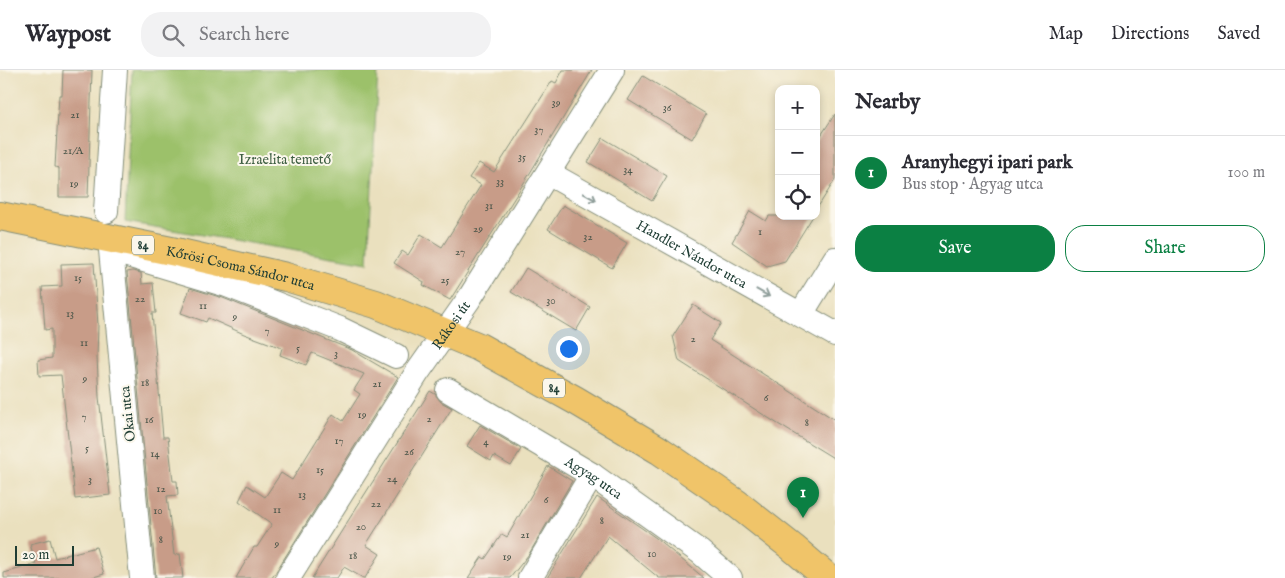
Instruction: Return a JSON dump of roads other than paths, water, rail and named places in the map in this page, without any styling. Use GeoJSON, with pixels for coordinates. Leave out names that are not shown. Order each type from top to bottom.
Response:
{"type":"FeatureCollection","features":[{"type":"Feature","properties":{"kind":"main road","name":"Kőrösi Csoma Sándor utca"},"geometry":{"type":"LineString","coordinates":[[0,216],[176,252],[286,278],[376,304],[446,333]]}},
{"type":"Feature","properties":{"kind":"main road","name":"84"},"geometry":{"type":"LineString","coordinates":[[446,333],[497,357],[575,400],[659,450],[736,503],[828,578]]}},
{"type":"Feature","properties":{"kind":"street"},"geometry":{"type":"LineString","coordinates":[[106,211],[115,70]]}},
{"type":"Feature","properties":{"kind":"street","name":"Rákosi út"},"geometry":{"type":"LineString","coordinates":[[288,578],[412,382],[469,299],[612,70]]}},
{"type":"Feature","properties":{"kind":"street","name":"Handler Nándor utca"},"geometry":{"type":"LineString","coordinates":[[548,173],[835,334]]}},
{"type":"Feature","properties":{"kind":"street","name":"Kőrösi Csoma Sándor utca"},"geometry":{"type":"LineString","coordinates":[[111,250],[227,285],[340,329],[396,356]]}},
{"type":"Feature","properties":{"kind":"street","name":"Okai utca"},"geometry":{"type":"LineString","coordinates":[[111,250],[142,578]]}},
{"type":"Feature","properties":{"kind":"street"},"geometry":{"type":"LineString","coordinates":[[801,314],[835,259]]}},
{"type":"Feature","properties":{"kind":"street","name":"Agyag utca"},"geometry":{"type":"LineString","coordinates":[[448,390],[592,475],[700,552],[730,578]]}},
{"type":"Feature","properties":{"kind":"street"},"geometry":{"type":"LineString","coordinates":[[530,578],[592,475]]}},
{"type":"Feature","properties":{"kind":"place","name":"Aranyhegyi ipari park"},"geometry":{"type":"Point","coordinates":[803,518]}},
{"type":"Feature","properties":{"kind":"park label","name":"Izraelita temető"},"geometry":{"type":"Point","coordinates":[285,159]}}]}
